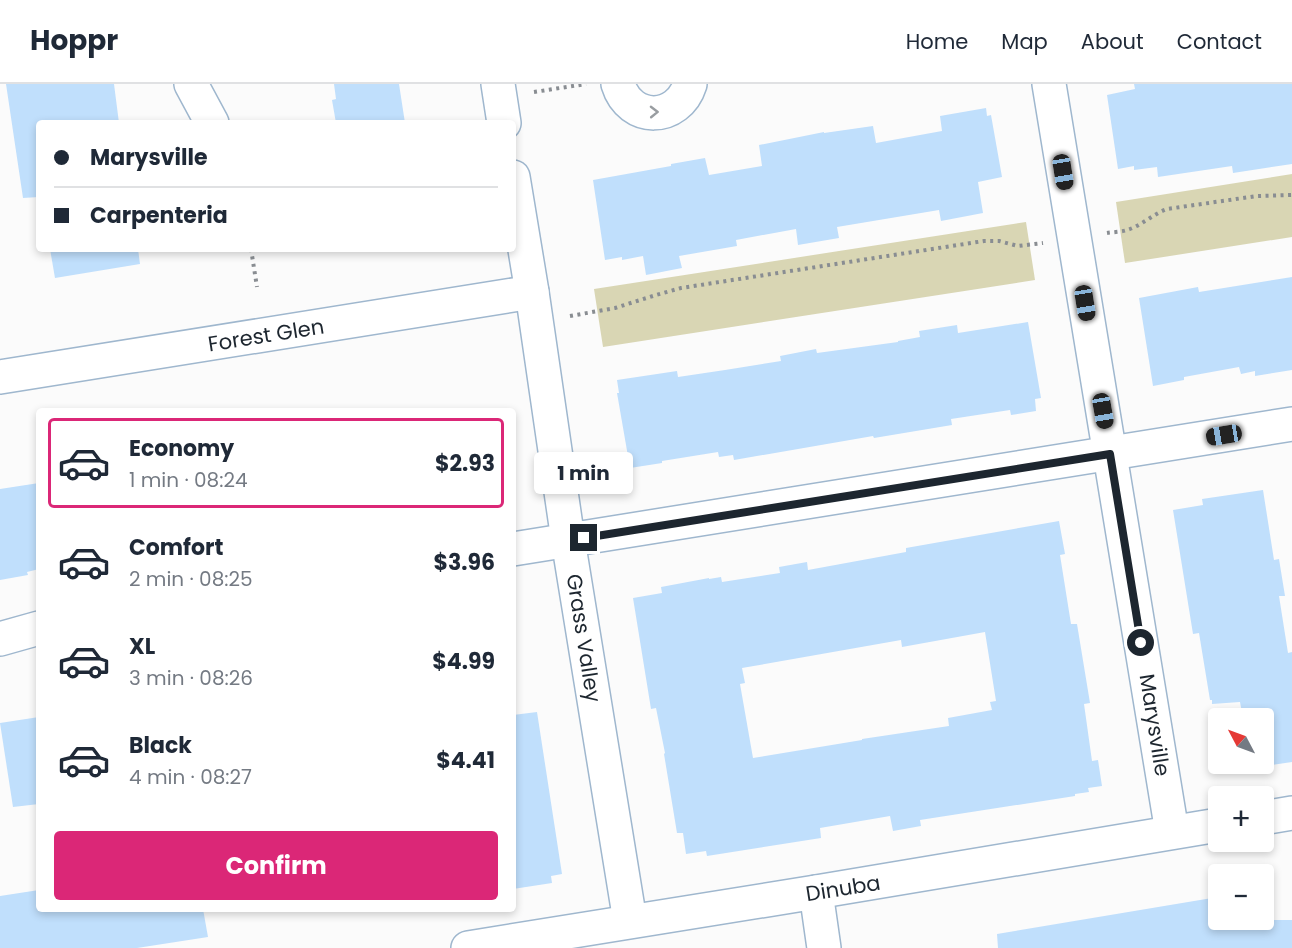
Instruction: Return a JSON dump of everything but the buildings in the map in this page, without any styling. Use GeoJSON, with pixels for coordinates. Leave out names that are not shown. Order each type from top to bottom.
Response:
{"type":"FeatureCollection","features":[{"type":"Feature","properties":{"kind":"street"},"geometry":{"type":"LineString","coordinates":[[191,84],[210,120]]}},
{"type":"Feature","properties":{"kind":"street"},"geometry":{"type":"LineString","coordinates":[[618,84],[621,94],[632,106],[646,113],[661,113],[676,106],[687,95],[690,84]]}},
{"type":"Feature","properties":{"kind":"street","name":"Marysville"},"geometry":{"type":"LineString","coordinates":[[1049,84],[1172,832]]}},
{"type":"Feature","properties":{"kind":"street","name":"Grass Valley"},"geometry":{"type":"LineString","coordinates":[[516,196],[568,540],[630,921]]}},
{"type":"Feature","properties":{"kind":"street","name":"Forest Glen"},"geometry":{"type":"LineString","coordinates":[[0,377],[534,307]]}},
{"type":"Feature","properties":{"kind":"street"},"geometry":{"type":"LineString","coordinates":[[516,549],[1292,424]]}},
{"type":"Feature","properties":{"kind":"street"},"geometry":{"type":"LineString","coordinates":[[0,639],[36,629]]}},
{"type":"Feature","properties":{"kind":"street"},"geometry":{"type":"LineString","coordinates":[[1274,816],[1292,813]]}},
{"type":"Feature","properties":{"kind":"street","name":"Dinuba"},"geometry":{"type":"LineString","coordinates":[[468,948],[1208,827]]}},
{"type":"Feature","properties":{"kind":"street"},"geometry":{"type":"LineString","coordinates":[[816,892],[824,948]]}},
{"type":"Feature","properties":{"kind":"path"},"geometry":{"type":"LineString","coordinates":[[501,102],[586,84]]}},
{"type":"Feature","properties":{"kind":"path"},"geometry":{"type":"LineString","coordinates":[[534,307],[615,308],[681,288],[972,242],[993,240],[1018,246],[1074,238],[1126,230],[1167,209],[1257,196],[1292,195]]}},
{"type":"Feature","properties":{"kind":"path"},"geometry":{"type":"LineString","coordinates":[[251,252],[257,287]]}},
{"type":"Feature","properties":{"kind":"shaded area"},"geometry":{"type":"Polygon","coordinates":[[[1292,174],[1292,237],[1125,263],[1116,202],[1292,174]]]}},
{"type":"Feature","properties":{"kind":"shaded area"},"geometry":{"type":"Polygon","coordinates":[[[1026,222],[1035,280],[603,347],[594,289],[1026,222]]]}},
{"type":"Feature","properties":{"kind":"route"},"geometry":{"type":"LineString","coordinates":[[584,538],[1110,454],[1141,643]]}}]}
